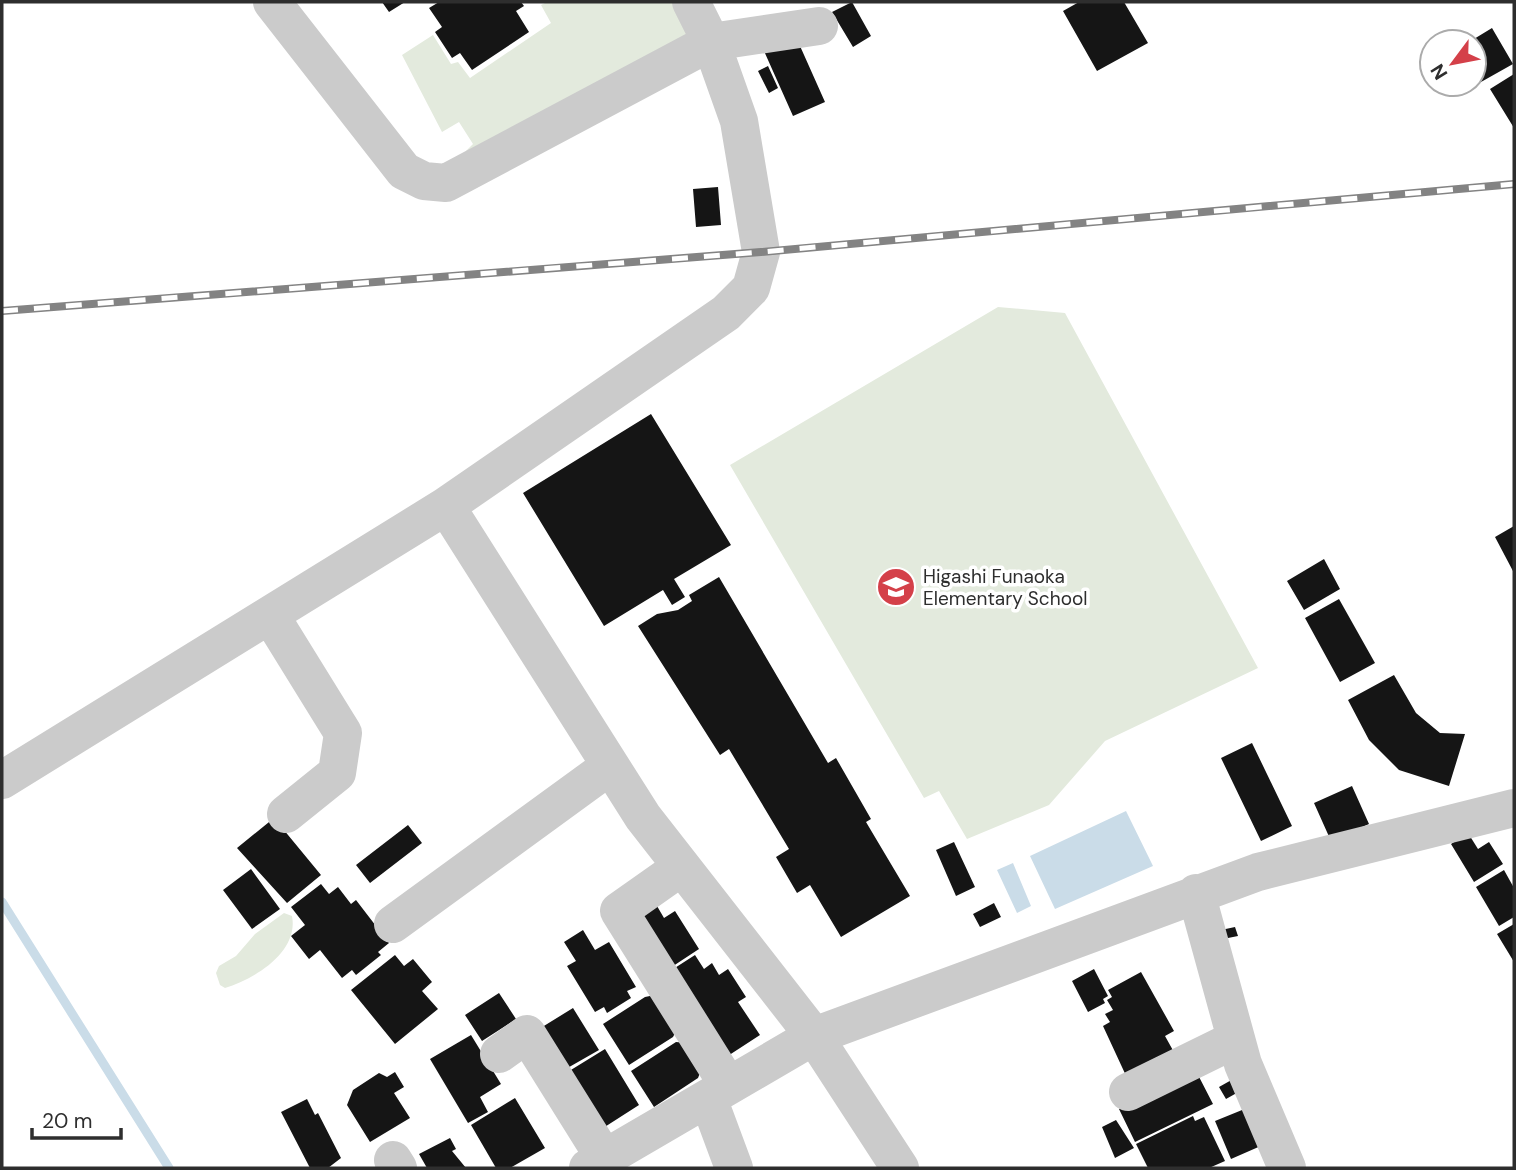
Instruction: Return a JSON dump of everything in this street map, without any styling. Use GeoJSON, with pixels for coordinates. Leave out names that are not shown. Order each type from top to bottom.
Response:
{"type":"FeatureCollection","features":[{"type":"Feature","properties":{"kind":"street"},"geometry":{"type":"LineString","coordinates":[[272,2],[404,171],[424,181],[446,183],[711,42],[819,26]]}},
{"type":"Feature","properties":{"kind":"street"},"geometry":{"type":"LineString","coordinates":[[2,780],[446,506],[726,313],[751,288],[761,252],[739,121],[711,42],[691,2]]}},
{"type":"Feature","properties":{"kind":"street"},"geometry":{"type":"LineString","coordinates":[[446,506],[610,766],[680,868],[814,1036],[900,1168]]}},
{"type":"Feature","properties":{"kind":"street"},"geometry":{"type":"LineString","coordinates":[[270,615],[343,733],[337,773],[286,814]]}},
{"type":"Feature","properties":{"kind":"street"},"geometry":{"type":"LineString","coordinates":[[393,924],[610,766]]}},
{"type":"Feature","properties":{"kind":"street"},"geometry":{"type":"LineString","coordinates":[[499,1054],[527,1034],[596,1163],[814,1036],[1258,872],[1514,808]]}},
{"type":"Feature","properties":{"kind":"street"},"geometry":{"type":"LineString","coordinates":[[680,868],[619,911],[718,1091],[729,1166]]}},
{"type":"Feature","properties":{"kind":"street"},"geometry":{"type":"LineString","coordinates":[[1196,893],[1236,1039],[1256,1098],[1287,1168]]}},
{"type":"Feature","properties":{"kind":"street"},"geometry":{"type":"LineString","coordinates":[[1128,1091],[1236,1039]]}},
{"type":"Feature","properties":{"kind":"shaded area"},"geometry":{"type":"Polygon","coordinates":[[[547,2],[678,2],[696,42],[465,152],[473,144],[459,122],[442,132],[402,55],[433,35],[451,64],[458,62],[470,78],[551,23],[541,5],[547,2]]]}},
{"type":"Feature","properties":{"kind":"shaded area"},"geometry":{"type":"Polygon","coordinates":[[[998,307],[1065,313],[1258,668],[1105,741],[1049,805],[967,839],[939,791],[924,798],[730,465],[998,307]]]}},
{"type":"Feature","properties":{"kind":"shaded area"},"geometry":{"type":"Polygon","coordinates":[[[284,913],[292,916],[292,929],[282,952],[249,978],[225,988],[220,985],[216,973],[219,966],[236,956],[255,934],[284,913]]]}},
{"type":"Feature","properties":{"kind":"water"},"geometry":{"type":"Polygon","coordinates":[[[1126,811],[1153,866],[1055,909],[1030,856],[1126,811]]]}},
{"type":"Feature","properties":{"kind":"water"},"geometry":{"type":"Polygon","coordinates":[[[1013,863],[1031,906],[1017,913],[997,870],[1013,863]]]}},
{"type":"Feature","properties":{"kind":"building"},"geometry":{"type":"Polygon","coordinates":[[[382,2],[405,2],[389,12],[382,2]]]}},
{"type":"Feature","properties":{"kind":"building"},"geometry":{"type":"Polygon","coordinates":[[[439,2],[521,2],[524,6],[516,11],[529,32],[472,70],[460,53],[452,58],[435,32],[442,27],[429,8],[439,2]]]}},
{"type":"Feature","properties":{"kind":"building"},"geometry":{"type":"Polygon","coordinates":[[[852,2],[871,36],[853,47],[832,12],[852,2]]]}},
{"type":"Feature","properties":{"kind":"building"},"geometry":{"type":"Polygon","coordinates":[[[1079,2],[1124,2],[1148,43],[1097,71],[1063,11],[1079,2]]]}},
{"type":"Feature","properties":{"kind":"building"},"geometry":{"type":"Polygon","coordinates":[[[1492,28],[1513,64],[1488,78],[1488,30],[1492,28]]]}},
{"type":"Feature","properties":{"kind":"building"},"geometry":{"type":"Polygon","coordinates":[[[796,37],[825,102],[793,116],[764,51],[796,37]]]}},
{"type":"Feature","properties":{"kind":"building"},"geometry":{"type":"Polygon","coordinates":[[[768,66],[778,88],[769,93],[758,71],[768,66]]]}},
{"type":"Feature","properties":{"kind":"building"},"geometry":{"type":"Polygon","coordinates":[[[1514,74],[1514,128],[1490,89],[1514,74]]]}},
{"type":"Feature","properties":{"kind":"building"},"geometry":{"type":"Polygon","coordinates":[[[718,187],[721,225],[696,227],[693,189],[718,187]]]}},
{"type":"Feature","properties":{"kind":"building"},"geometry":{"type":"Polygon","coordinates":[[[651,414],[731,545],[674,579],[685,597],[672,605],[663,590],[604,626],[523,493],[651,414]]]}},
{"type":"Feature","properties":{"kind":"building"},"geometry":{"type":"Polygon","coordinates":[[[1514,526],[1514,573],[1495,537],[1514,526]]]}},
{"type":"Feature","properties":{"kind":"building"},"geometry":{"type":"Polygon","coordinates":[[[1324,559],[1340,589],[1304,610],[1287,581],[1324,559]]]}},
{"type":"Feature","properties":{"kind":"building"},"geometry":{"type":"Polygon","coordinates":[[[719,577],[828,763],[836,758],[871,819],[866,822],[910,896],[841,937],[810,885],[797,893],[776,857],[789,849],[729,749],[720,755],[638,626],[657,614],[678,610],[692,601],[689,595],[719,577]]]}},
{"type":"Feature","properties":{"kind":"building"},"geometry":{"type":"Polygon","coordinates":[[[1339,599],[1375,663],[1340,682],[1305,618],[1339,599]]]}},
{"type":"Feature","properties":{"kind":"building"},"geometry":{"type":"Polygon","coordinates":[[[1394,675],[1416,713],[1440,733],[1465,734],[1449,786],[1399,770],[1369,740],[1348,700],[1394,675]]]}},
{"type":"Feature","properties":{"kind":"building"},"geometry":{"type":"Polygon","coordinates":[[[1252,743],[1292,826],[1261,841],[1221,758],[1252,743]]]}},
{"type":"Feature","properties":{"kind":"building"},"geometry":{"type":"Polygon","coordinates":[[[1352,786],[1369,824],[1331,841],[1314,803],[1352,786]]]}},
{"type":"Feature","properties":{"kind":"building"},"geometry":{"type":"Polygon","coordinates":[[[274,818],[321,875],[287,903],[237,848],[274,818]]]}},
{"type":"Feature","properties":{"kind":"building"},"geometry":{"type":"Polygon","coordinates":[[[408,825],[422,843],[370,883],[356,865],[408,825]]]}},
{"type":"Feature","properties":{"kind":"building"},"geometry":{"type":"Polygon","coordinates":[[[1468,833],[1478,849],[1489,842],[1503,864],[1474,882],[1451,844],[1468,833]]]}},
{"type":"Feature","properties":{"kind":"building"},"geometry":{"type":"Polygon","coordinates":[[[954,842],[975,887],[956,896],[936,850],[954,842]]]}},
{"type":"Feature","properties":{"kind":"building"},"geometry":{"type":"Polygon","coordinates":[[[251,869],[280,909],[252,929],[223,890],[251,869]]]}},
{"type":"Feature","properties":{"kind":"building"},"geometry":{"type":"Polygon","coordinates":[[[1504,870],[1514,888],[1514,917],[1499,926],[1476,887],[1504,870]]]}},
{"type":"Feature","properties":{"kind":"building"},"geometry":{"type":"Polygon","coordinates":[[[321,884],[329,894],[338,887],[351,904],[356,900],[389,943],[378,952],[381,955],[356,975],[352,970],[342,978],[320,950],[309,959],[291,936],[305,925],[291,907],[321,884]]]}},
{"type":"Feature","properties":{"kind":"building"},"geometry":{"type":"Polygon","coordinates":[[[994,903],[1001,917],[980,927],[973,914],[994,903]]]}},
{"type":"Feature","properties":{"kind":"building"},"geometry":{"type":"Polygon","coordinates":[[[657,906],[664,918],[675,911],[699,949],[661,974],[635,921],[657,906]]]}},
{"type":"Feature","properties":{"kind":"building"},"geometry":{"type":"Polygon","coordinates":[[[1514,924],[1514,962],[1497,934],[1514,924]]]}},
{"type":"Feature","properties":{"kind":"building"},"geometry":{"type":"Polygon","coordinates":[[[1235,927],[1238,936],[1223,939],[1221,930],[1235,927]]]}},
{"type":"Feature","properties":{"kind":"building"},"geometry":{"type":"Polygon","coordinates":[[[583,930],[595,950],[609,942],[636,987],[627,991],[631,998],[607,1013],[604,1007],[595,1012],[567,966],[576,961],[564,942],[583,930]]]}},
{"type":"Feature","properties":{"kind":"building"},"geometry":{"type":"Polygon","coordinates":[[[395,955],[404,966],[413,959],[432,982],[422,991],[438,1009],[395,1044],[351,990],[395,955]]]}},
{"type":"Feature","properties":{"kind":"building"},"geometry":{"type":"Polygon","coordinates":[[[695,955],[704,969],[712,963],[719,975],[728,969],[746,997],[738,1002],[760,1035],[717,1063],[667,973],[695,955]]]}},
{"type":"Feature","properties":{"kind":"building"},"geometry":{"type":"Polygon","coordinates":[[[1094,969],[1108,996],[1103,999],[1105,1003],[1088,1012],[1072,981],[1094,969]]]}},
{"type":"Feature","properties":{"kind":"building"},"geometry":{"type":"Polygon","coordinates":[[[1141,972],[1174,1031],[1165,1036],[1175,1054],[1128,1080],[1103,1026],[1110,1022],[1105,1014],[1113,1010],[1107,1000],[1112,997],[1108,990],[1141,972]]]}},
{"type":"Feature","properties":{"kind":"building"},"geometry":{"type":"Polygon","coordinates":[[[499,993],[516,1019],[482,1041],[465,1015],[499,993]]]}},
{"type":"Feature","properties":{"kind":"building"},"geometry":{"type":"Polygon","coordinates":[[[660,994],[679,1025],[673,1037],[629,1065],[603,1024],[645,997],[660,994]]]}},
{"type":"Feature","properties":{"kind":"building"},"geometry":{"type":"Polygon","coordinates":[[[573,1008],[599,1050],[564,1070],[539,1029],[573,1008]]]}},
{"type":"Feature","properties":{"kind":"building"},"geometry":{"type":"Polygon","coordinates":[[[471,1035],[501,1084],[480,1097],[488,1112],[468,1123],[430,1059],[471,1035]]]}},
{"type":"Feature","properties":{"kind":"building"},"geometry":{"type":"Polygon","coordinates":[[[676,1042],[687,1043],[702,1068],[698,1078],[654,1107],[631,1071],[676,1042]]]}},
{"type":"Feature","properties":{"kind":"building"},"geometry":{"type":"Polygon","coordinates":[[[605,1049],[639,1105],[600,1130],[566,1073],[605,1049]]]}},
{"type":"Feature","properties":{"kind":"building"},"geometry":{"type":"Polygon","coordinates":[[[1196,1071],[1213,1104],[1135,1142],[1119,1109],[1196,1071]]]}},
{"type":"Feature","properties":{"kind":"building"},"geometry":{"type":"Polygon","coordinates":[[[395,1072],[404,1087],[394,1093],[410,1118],[370,1142],[347,1105],[353,1090],[379,1073],[387,1077],[395,1072]]]}},
{"type":"Feature","properties":{"kind":"building"},"geometry":{"type":"Polygon","coordinates":[[[1235,1078],[1242,1090],[1226,1099],[1219,1087],[1235,1078]]]}},
{"type":"Feature","properties":{"kind":"building"},"geometry":{"type":"Polygon","coordinates":[[[515,1098],[545,1148],[510,1168],[496,1168],[471,1125],[515,1098]]]}},
{"type":"Feature","properties":{"kind":"building"},"geometry":{"type":"Polygon","coordinates":[[[307,1099],[315,1115],[318,1113],[341,1158],[328,1168],[310,1168],[281,1112],[307,1099]]]}},
{"type":"Feature","properties":{"kind":"building"},"geometry":{"type":"Polygon","coordinates":[[[1247,1108],[1263,1145],[1231,1159],[1215,1121],[1247,1108]]]}},
{"type":"Feature","properties":{"kind":"building"},"geometry":{"type":"Polygon","coordinates":[[[1193,1116],[1195,1121],[1204,1117],[1225,1161],[1209,1168],[1148,1168],[1136,1144],[1193,1116]]]}},
{"type":"Feature","properties":{"kind":"building"},"geometry":{"type":"Polygon","coordinates":[[[1116,1120],[1134,1148],[1115,1158],[1102,1127],[1116,1120]]]}},
{"type":"Feature","properties":{"kind":"building"},"geometry":{"type":"Polygon","coordinates":[[[450,1138],[456,1149],[452,1151],[466,1168],[427,1168],[419,1154],[450,1138]]]}},
{"type":"Feature","properties":{"kind":"waterway"},"geometry":{"type":"LineString","coordinates":[[2,902],[169,1168]]}},
{"type":"Feature","properties":{"kind":"railway"},"geometry":{"type":"LineString","coordinates":[[2,311],[761,252],[1514,184]]}},
{"type":"Feature","properties":{"kind":"place","name":"Higashi Funaoka Elementary School"},"geometry":{"type":"Point","coordinates":[896,587]}}]}
